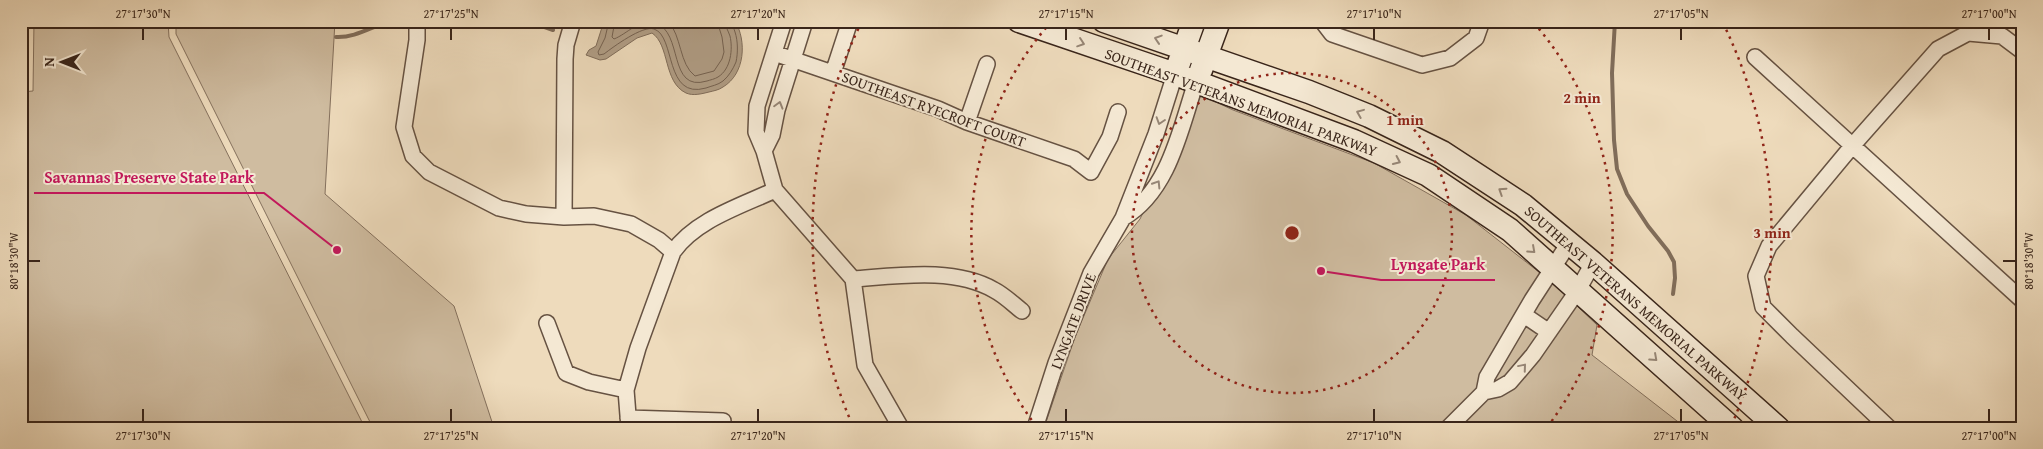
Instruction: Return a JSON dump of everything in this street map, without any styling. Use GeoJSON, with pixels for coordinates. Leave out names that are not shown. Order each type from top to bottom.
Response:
{"type":"FeatureCollection","features":[{"type":"Feature","properties":{"kind":"main road","name":"SOUTHEAST VETERANS MEMORIAL PARKWAY"},"geometry":{"type":"LineString","coordinates":[[1018,21],[1175,74],[1354,141],[1428,176],[1510,230],[1732,428]]}},
{"type":"Feature","properties":{"kind":"main road","name":"SOUTHEAST VETERANS MEMORIAL PARKWAY"},"geometry":{"type":"LineString","coordinates":[[1104,21],[1309,92],[1369,116],[1442,152],[1523,205],[1593,263],[1778,428]]}},
{"type":"Feature","properties":{"kind":"main road"},"geometry":{"type":"LineString","coordinates":[[1175,74],[1194,21]]}},
{"type":"Feature","properties":{"kind":"main road"},"geometry":{"type":"LineString","coordinates":[[1196,82],[1219,21]]}},
{"type":"Feature","properties":{"kind":"street"},"geometry":{"type":"LineString","coordinates":[[417,21],[417,40],[404,127],[413,156],[429,172],[498,208],[526,214],[564,217],[594,216],[631,224],[659,240],[673,252]]}},
{"type":"Feature","properties":{"kind":"street"},"geometry":{"type":"LineString","coordinates":[[564,217],[564,59],[573,21]]}},
{"type":"Feature","properties":{"kind":"street"},"geometry":{"type":"LineString","coordinates":[[784,21],[757,106],[756,132],[764,151],[775,190],[853,279],[865,365],[901,428]]}},
{"type":"Feature","properties":{"kind":"street"},"geometry":{"type":"LineString","coordinates":[[764,151],[772,135],[777,110],[805,21]]}},
{"type":"Feature","properties":{"kind":"street"},"geometry":{"type":"LineString","coordinates":[[833,73],[850,21]]}},
{"type":"Feature","properties":{"kind":"street"},"geometry":{"type":"LineString","coordinates":[[1322,21],[1332,34],[1422,65],[1450,58],[1476,38],[1482,21]]}},
{"type":"Feature","properties":{"kind":"street"},"geometry":{"type":"LineString","coordinates":[[1889,428],[1763,307],[1756,276],[1769,246],[1853,145],[1938,49],[1968,33],[2002,36],[2022,51]]}},
{"type":"Feature","properties":{"kind":"street","name":"SOUTHEAST RYECROFT COURT"},"geometry":{"type":"LineString","coordinates":[[774,52],[1074,159],[1092,172],[1107,145],[1118,112]]}},
{"type":"Feature","properties":{"kind":"street"},"geometry":{"type":"LineString","coordinates":[[1755,57],[2022,300]]}},
{"type":"Feature","properties":{"kind":"street"},"geometry":{"type":"LineString","coordinates":[[967,122],[987,64]]}},
{"type":"Feature","properties":{"kind":"street","name":"LYNGATE DRIVE"},"geometry":{"type":"LineString","coordinates":[[1035,428],[1056,363],[1091,273],[1123,218],[1156,134],[1175,74]]}},
{"type":"Feature","properties":{"kind":"street","name":"LYNGATE DRIVE"},"geometry":{"type":"LineString","coordinates":[[1123,218],[1133,212],[1151,194],[1165,171],[1196,82]]}},
{"type":"Feature","properties":{"kind":"street"},"geometry":{"type":"LineString","coordinates":[[723,421],[628,423],[626,390],[638,348],[673,252],[680,241],[718,216],[775,190]]}},
{"type":"Feature","properties":{"kind":"street"},"geometry":{"type":"LineString","coordinates":[[1484,392],[1487,377],[1569,243]]}},
{"type":"Feature","properties":{"kind":"street"},"geometry":{"type":"LineString","coordinates":[[1448,428],[1484,392],[1498,389],[1510,382],[1533,355],[1578,290],[1593,263]]}},
{"type":"Feature","properties":{"kind":"street"},"geometry":{"type":"LineString","coordinates":[[853,279],[927,274],[963,279],[994,290],[1022,311]]}},
{"type":"Feature","properties":{"kind":"street"},"geometry":{"type":"LineString","coordinates":[[1524,315],[1549,332]]}},
{"type":"Feature","properties":{"kind":"street"},"geometry":{"type":"LineString","coordinates":[[547,323],[566,372],[589,382],[626,390]]}},
{"type":"Feature","properties":{"kind":"shaded area"},"geometry":{"type":"Polygon","coordinates":[[[34,21],[168,21],[169,37],[365,428],[21,428],[21,92],[33,91],[34,21]]]}},
{"type":"Feature","properties":{"kind":"shaded area"},"geometry":{"type":"Polygon","coordinates":[[[176,21],[335,21],[325,194],[454,306],[494,428],[373,428],[176,34],[176,21]]]}},
{"type":"Feature","properties":{"kind":"shaded area"},"geometry":{"type":"Polygon","coordinates":[[[1201,95],[1233,110],[1374,163],[1466,215],[1553,283],[1597,325],[1592,355],[1686,428],[1044,428],[1075,337],[1108,259],[1140,219],[1201,95]]]}},
{"type":"Feature","properties":{"kind":"water"},"geometry":{"type":"Polygon","coordinates":[[[604,21],[735,21],[739,29],[742,47],[740,66],[730,81],[721,88],[700,94],[689,94],[679,88],[674,81],[662,46],[652,33],[637,38],[606,59],[600,60],[586,55],[589,50],[596,46],[604,21]]]}},
{"type":"Feature","properties":{"kind":"waterway"},"geometry":{"type":"LineString","coordinates":[[336,37],[357,34],[391,21]]}},
{"type":"Feature","properties":{"kind":"waterway"},"geometry":{"type":"LineString","coordinates":[[528,21],[553,30]]}},
{"type":"Feature","properties":{"kind":"waterway"},"geometry":{"type":"LineString","coordinates":[[1615,21],[1612,73],[1617,169],[1627,194],[1674,262],[1673,294]]}},
{"type":"Feature","properties":{"kind":"place","name":"Savannas Preserve State Park"},"geometry":{"type":"Point","coordinates":[337,250]}},
{"type":"Feature","properties":{"kind":"place","name":"Lyngate Park"},"geometry":{"type":"Point","coordinates":[1321,271]}}]}
